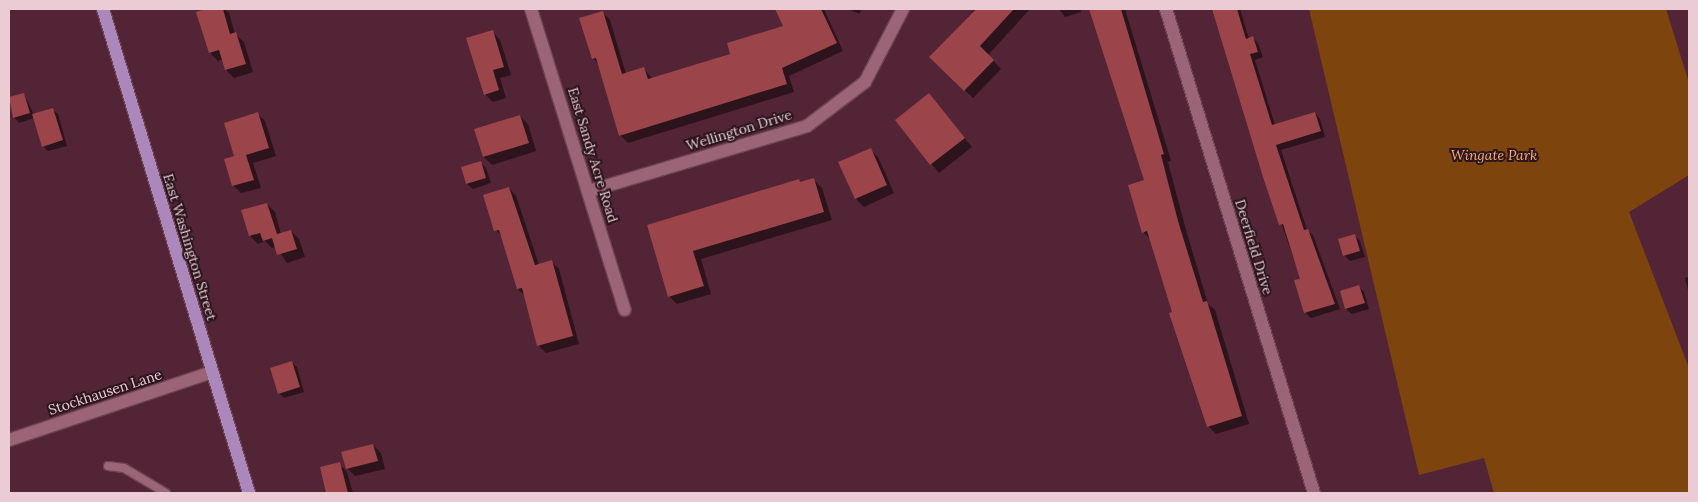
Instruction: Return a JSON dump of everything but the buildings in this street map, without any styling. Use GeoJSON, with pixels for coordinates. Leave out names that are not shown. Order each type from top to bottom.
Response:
{"type":"FeatureCollection","features":[{"type":"Feature","properties":{"kind":"main road","name":"East Washington Street"},"geometry":{"type":"LineString","coordinates":[[102,9],[249,493]]}},
{"type":"Feature","properties":{"kind":"street","name":"East Sandy Acre Road"},"geometry":{"type":"LineString","coordinates":[[531,9],[625,310]]}},
{"type":"Feature","properties":{"kind":"street","name":"Wellington Drive"},"geometry":{"type":"LineString","coordinates":[[589,191],[807,126],[865,82],[903,9]]}},
{"type":"Feature","properties":{"kind":"street","name":"Deerfield Drive"},"geometry":{"type":"LineString","coordinates":[[1166,9],[1314,493]]}},
{"type":"Feature","properties":{"kind":"street","name":"Stockhausen Lane"},"geometry":{"type":"LineString","coordinates":[[9,440],[212,372]]}},
{"type":"Feature","properties":{"kind":"lane"},"geometry":{"type":"LineString","coordinates":[[108,466],[124,468],[166,493]]}},
{"type":"Feature","properties":{"kind":"green space","name":"Wingate Park"},"geometry":{"type":"Polygon","coordinates":[[[1309,9],[1666,9],[1689,83],[1689,175],[1629,212],[1689,368],[1689,493],[1494,493],[1484,458],[1419,475],[1309,9]]]}}]}
